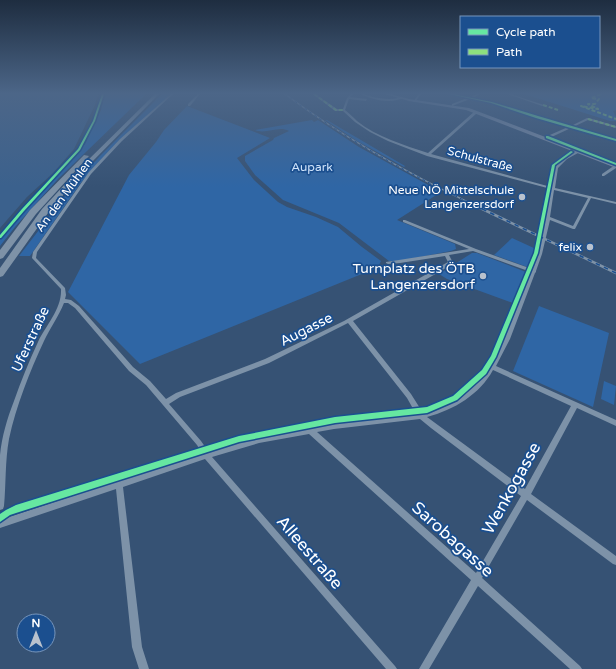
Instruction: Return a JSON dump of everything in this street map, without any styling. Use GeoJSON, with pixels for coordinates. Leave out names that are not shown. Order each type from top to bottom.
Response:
{"type":"FeatureCollection","features":[{"type":"Feature","properties":{"kind":"highway"},"geometry":{"type":"LineString","coordinates":[[0,256],[34,212],[73,168],[118,125]]}},
{"type":"Feature","properties":{"kind":"highway"},"geometry":{"type":"LineString","coordinates":[[0,274],[45,211],[83,168],[126,125]]}},
{"type":"Feature","properties":{"kind":"main road"},"geometry":{"type":"LineString","coordinates":[[509,125],[616,166]]}},
{"type":"Feature","properties":{"kind":"street","name":"An den Mühlen"},"geometry":{"type":"LineString","coordinates":[[38,264],[34,255],[37,248],[86,179],[121,140],[137,125]]}},
{"type":"Feature","properties":{"kind":"street","name":"Schulstraße"},"geometry":{"type":"LineString","coordinates":[[363,125],[368,129],[428,155],[551,189],[616,203]]}},
{"type":"Feature","properties":{"kind":"street"},"geometry":{"type":"LineString","coordinates":[[428,155],[461,125]]}},
{"type":"Feature","properties":{"kind":"street"},"geometry":{"type":"LineString","coordinates":[[563,125],[616,140]]}},
{"type":"Feature","properties":{"kind":"street"},"geometry":{"type":"LineString","coordinates":[[544,139],[573,125]]}},
{"type":"Feature","properties":{"kind":"street"},"geometry":{"type":"LineString","coordinates":[[0,524],[207,455],[259,440],[334,426],[421,416],[436,412],[463,399],[486,378],[507,340],[540,254],[548,218],[551,189],[557,166],[577,152]]}},
{"type":"Feature","properties":{"kind":"street"},"geometry":{"type":"LineString","coordinates":[[603,175],[616,166]]}},
{"type":"Feature","properties":{"kind":"street"},"geometry":{"type":"LineString","coordinates":[[548,218],[574,228],[590,197]]}},
{"type":"Feature","properties":{"kind":"street"},"geometry":{"type":"LineString","coordinates":[[404,221],[474,250],[534,272]]}},
{"type":"Feature","properties":{"kind":"street"},"geometry":{"type":"LineString","coordinates":[[388,263],[474,250]]}},
{"type":"Feature","properties":{"kind":"street","name":"Augasse"},"geometry":{"type":"LineString","coordinates":[[165,403],[178,394],[267,362],[349,320],[451,263],[447,255]]}},
{"type":"Feature","properties":{"kind":"street","name":"Uferstraße"},"geometry":{"type":"LineString","coordinates":[[0,506],[4,459],[13,414],[22,385],[41,342],[63,300],[63,289],[38,264]]}},
{"type":"Feature","properties":{"kind":"street","name":"Alleestraße"},"geometry":{"type":"LineString","coordinates":[[63,300],[69,301],[76,307],[131,369],[148,383],[207,455],[392,669]]}},
{"type":"Feature","properties":{"kind":"street"},"geometry":{"type":"LineString","coordinates":[[349,320],[409,396],[421,416],[616,560]]}},
{"type":"Feature","properties":{"kind":"street"},"geometry":{"type":"LineString","coordinates":[[493,367],[616,423]]}},
{"type":"Feature","properties":{"kind":"street","name":"Wenkogasse"},"geometry":{"type":"LineString","coordinates":[[424,669],[526,495],[575,405]]}},
{"type":"Feature","properties":{"kind":"street","name":"Sarobagasse"},"geometry":{"type":"LineString","coordinates":[[310,430],[577,669]]}},
{"type":"Feature","properties":{"kind":"street"},"geometry":{"type":"LineString","coordinates":[[119,484],[137,647],[144,669]]}},
{"type":"Feature","properties":{"kind":"green space"},"geometry":{"type":"Polygon","coordinates":[[[94,125],[114,125],[58,179],[0,246],[0,239],[5,232],[85,144],[94,125]]]}},
{"type":"Feature","properties":{"kind":"green space"},"geometry":{"type":"Polygon","coordinates":[[[131,125],[138,125],[97,164],[80,184],[30,256],[19,256],[72,187],[131,125]]]}},
{"type":"Feature","properties":{"kind":"green space"},"geometry":{"type":"Polygon","coordinates":[[[169,125],[237,125],[270,138],[237,158],[254,180],[278,202],[338,227],[381,261],[379,265],[384,265],[140,364],[68,292],[129,175],[169,125]]]}},
{"type":"Feature","properties":{"kind":"green space","name":"Aupark"},"geometry":{"type":"Polygon","coordinates":[[[282,125],[326,125],[359,147],[441,192],[397,220],[455,244],[456,249],[394,262],[389,261],[339,223],[283,200],[255,175],[245,161],[245,156],[274,138],[289,131],[285,129],[263,131],[255,130],[282,125]]]}},
{"type":"Feature","properties":{"kind":"green space"},"geometry":{"type":"Polygon","coordinates":[[[333,125],[336,125],[405,166],[404,167],[357,141],[333,125]]]}},
{"type":"Feature","properties":{"kind":"green space"},"geometry":{"type":"Polygon","coordinates":[[[512,238],[536,249],[530,268],[494,255],[512,238]]]}},
{"type":"Feature","properties":{"kind":"green space","name":"Turnplatz des ÖTB Langenzersdorf"},"geometry":{"type":"Polygon","coordinates":[[[472,253],[477,253],[526,272],[513,303],[447,279],[439,274],[472,253]]]}},
{"type":"Feature","properties":{"kind":"green space"},"geometry":{"type":"Polygon","coordinates":[[[539,306],[609,333],[593,407],[513,371],[539,306]]]}},
{"type":"Feature","properties":{"kind":"green space"},"geometry":{"type":"Polygon","coordinates":[[[604,381],[616,386],[614,405],[601,399],[604,381]]]}},
{"type":"Feature","properties":{"kind":"shaded area"},"geometry":{"type":"Polygon","coordinates":[[[0,125],[85,125],[74,149],[53,173],[27,197],[0,228],[0,125]]]}},
{"type":"Feature","properties":{"kind":"railway"},"geometry":{"type":"LineString","coordinates":[[330,125],[378,155],[474,205]]}},
{"type":"Feature","properties":{"kind":"railway"},"geometry":{"type":"LineString","coordinates":[[474,205],[616,273]]}},
{"type":"Feature","properties":{"kind":"marked path"},"geometry":{"type":"LineString","coordinates":[[610,125],[616,127]]}},
{"type":"Feature","properties":{"kind":"cycle path"},"geometry":{"type":"LineString","coordinates":[[0,237],[79,149],[92,125]]}},
{"type":"Feature","properties":{"kind":"cycle path"},"geometry":{"type":"LineString","coordinates":[[565,125],[616,140]]}},
{"type":"Feature","properties":{"kind":"cycle path"},"geometry":{"type":"LineString","coordinates":[[547,137],[616,164]]}},
{"type":"Feature","properties":{"kind":"cycle path"},"geometry":{"type":"LineString","coordinates":[[0,518],[8,512],[16,509],[239,439],[335,420],[427,410],[455,398],[484,372],[493,357],[536,253],[554,165],[572,152]]}},
{"type":"Feature","properties":{"kind":"place","name":"Neue NÖ Mittelschule Langenzersdorf"},"geometry":{"type":"Point","coordinates":[522,197]}},
{"type":"Feature","properties":{"kind":"place","name":"felix"},"geometry":{"type":"Point","coordinates":[590,247]}},
{"type":"Feature","properties":{"kind":"place","name":"Turnplatz des ÖTB Langenzersdorf"},"geometry":{"type":"Point","coordinates":[483,276]}}]}
